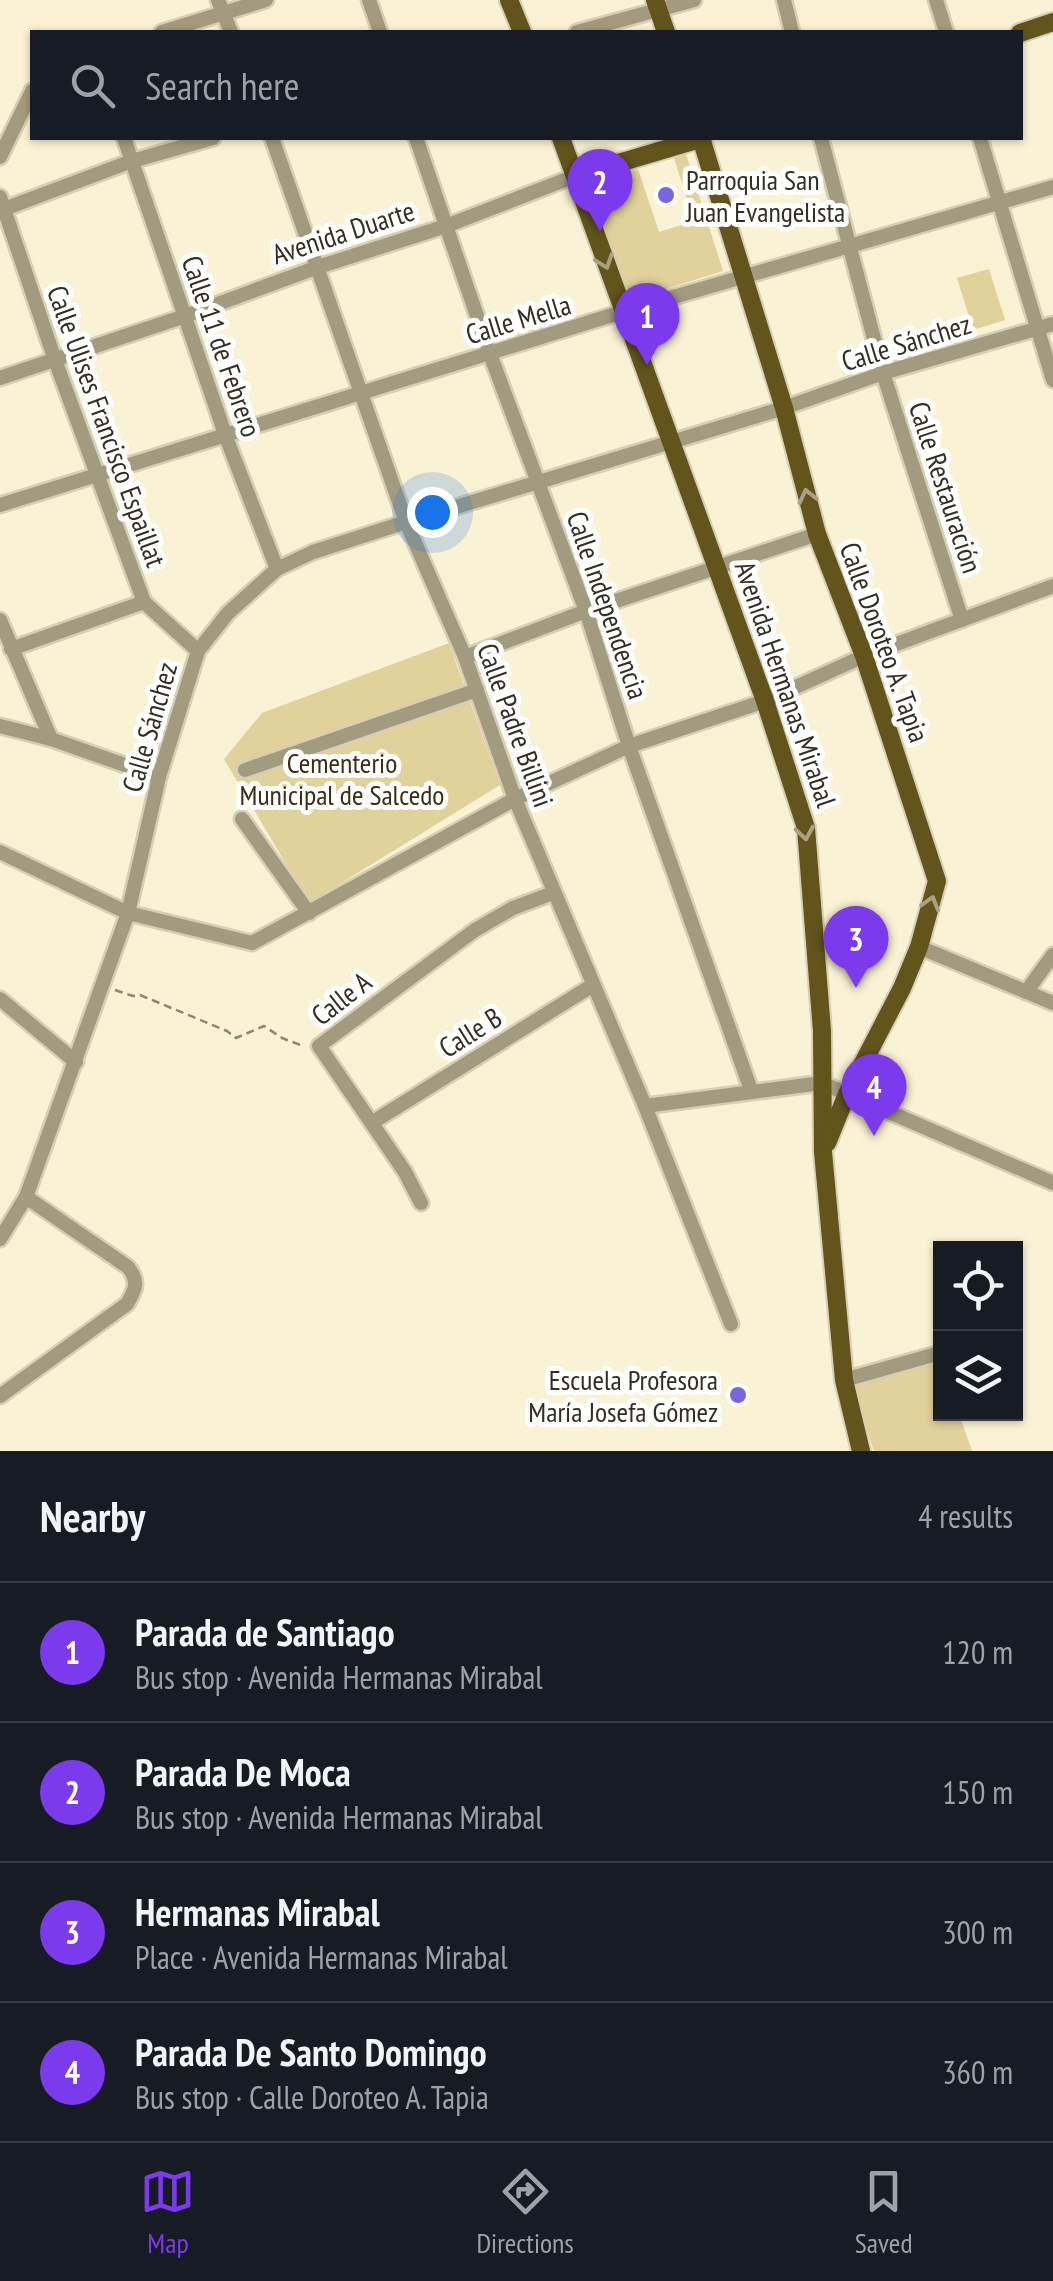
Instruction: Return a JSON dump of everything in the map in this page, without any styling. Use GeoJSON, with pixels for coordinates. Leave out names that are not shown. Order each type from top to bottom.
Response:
{"type":"FeatureCollection","features":[{"type":"Feature","properties":{"kind":"main road"},"geometry":{"type":"LineString","coordinates":[[510,0],[521,30]]}},
{"type":"Feature","properties":{"kind":"main road"},"geometry":{"type":"LineString","coordinates":[[657,6],[665,30]]}},
{"type":"Feature","properties":{"kind":"main road"},"geometry":{"type":"LineString","coordinates":[[1023,32],[1053,22]]}},
{"type":"Feature","properties":{"kind":"main road","name":"Avenida Hermanas Mirabal"},"geometry":{"type":"LineString","coordinates":[[562,140],[765,701],[806,828],[822,1031],[823,1152],[844,1380],[861,1451]]}},
{"type":"Feature","properties":{"kind":"main road","name":"Avenida Duarte"},"geometry":{"type":"LineString","coordinates":[[575,176],[694,140]]}},
{"type":"Feature","properties":{"kind":"main road","name":"Calle Doroteo A. Tapia"},"geometry":{"type":"LineString","coordinates":[[702,140],[784,408],[817,534],[864,656],[938,880],[919,947],[902,988],[846,1094],[823,1152]]}},
{"type":"Feature","properties":{"kind":"street"},"geometry":{"type":"LineString","coordinates":[[167,30],[220,7],[266,0]]}},
{"type":"Feature","properties":{"kind":"street"},"geometry":{"type":"LineString","coordinates":[[369,0],[379,30]]}},
{"type":"Feature","properties":{"kind":"street"},"geometry":{"type":"LineString","coordinates":[[583,30],[657,6],[694,0]]}},
{"type":"Feature","properties":{"kind":"street"},"geometry":{"type":"LineString","coordinates":[[784,0],[792,30]]}},
{"type":"Feature","properties":{"kind":"street"},"geometry":{"type":"LineString","coordinates":[[936,0],[945,30]]}},
{"type":"Feature","properties":{"kind":"street"},"geometry":{"type":"LineString","coordinates":[[0,157],[30,95]]}},
{"type":"Feature","properties":{"kind":"street","name":"Calle 11 de Febrero"},"geometry":{"type":"LineString","coordinates":[[125,140],[226,437],[276,569]]}},
{"type":"Feature","properties":{"kind":"street"},"geometry":{"type":"LineString","coordinates":[[2,203],[206,140]]}},
{"type":"Feature","properties":{"kind":"street","name":"Calle Padre Billini"},"geometry":{"type":"LineString","coordinates":[[273,140],[406,522],[466,657],[515,799],[645,1106],[731,1324]]}},
{"type":"Feature","properties":{"kind":"street","name":"Calle Independencia"},"geometry":{"type":"LineString","coordinates":[[417,140],[490,354],[586,611],[629,746],[751,1090]]}},
{"type":"Feature","properties":{"kind":"street","name":"Calle Restauración"},"geometry":{"type":"LineString","coordinates":[[822,140],[883,373],[962,620]]}},
{"type":"Feature","properties":{"kind":"street"},"geometry":{"type":"LineString","coordinates":[[981,140],[1053,380]]}},
{"type":"Feature","properties":{"kind":"street","name":"Avenida Duarte"},"geometry":{"type":"LineString","coordinates":[[0,378],[446,226],[575,176]]}},
{"type":"Feature","properties":{"kind":"street","name":"Calle Mella"},"geometry":{"type":"LineString","coordinates":[[0,505],[622,312],[1053,188]]}},
{"type":"Feature","properties":{"kind":"street","name":"Calle Ulises Francisco Espaillat"},"geometry":{"type":"LineString","coordinates":[[2,203],[144,602],[198,651]]}},
{"type":"Feature","properties":{"kind":"street","name":"Calle Sánchez"},"geometry":{"type":"LineString","coordinates":[[0,1238],[26,1198],[128,913],[159,777],[198,651],[228,614],[276,569],[313,552],[406,522],[1053,324]]}},
{"type":"Feature","properties":{"kind":"street"},"geometry":{"type":"LineString","coordinates":[[466,657],[586,611],[817,534]]}},
{"type":"Feature","properties":{"kind":"street"},"geometry":{"type":"LineString","coordinates":[[0,852],[128,913],[244,944],[260,940],[515,799],[629,746],[765,701],[864,656],[1053,586]]}},
{"type":"Feature","properties":{"kind":"street"},"geometry":{"type":"LineString","coordinates":[[11,649],[144,602]]}},
{"type":"Feature","properties":{"kind":"street"},"geometry":{"type":"LineString","coordinates":[[0,620],[52,739]]}},
{"type":"Feature","properties":{"kind":"street"},"geometry":{"type":"LineString","coordinates":[[245,770],[477,690]]}},
{"type":"Feature","properties":{"kind":"street"},"geometry":{"type":"LineString","coordinates":[[0,726],[52,739],[159,777]]}},
{"type":"Feature","properties":{"kind":"street"},"geometry":{"type":"LineString","coordinates":[[242,819],[309,913]]}},
{"type":"Feature","properties":{"kind":"street","name":"Calle A"},"geometry":{"type":"LineString","coordinates":[[421,1203],[373,1122],[319,1046],[476,930],[512,908],[553,894]]}},
{"type":"Feature","properties":{"kind":"street"},"geometry":{"type":"LineString","coordinates":[[919,947],[1053,1003]]}},
{"type":"Feature","properties":{"kind":"street"},"geometry":{"type":"LineString","coordinates":[[1026,992],[1053,955]]}},
{"type":"Feature","properties":{"kind":"street","name":"Calle B"},"geometry":{"type":"LineString","coordinates":[[373,1122],[593,985]]}},
{"type":"Feature","properties":{"kind":"street"},"geometry":{"type":"LineString","coordinates":[[0,998],[76,1062]]}},
{"type":"Feature","properties":{"kind":"street"},"geometry":{"type":"LineString","coordinates":[[645,1106],[822,1083],[1053,1183]]}},
{"type":"Feature","properties":{"kind":"street"},"geometry":{"type":"LineString","coordinates":[[0,1396],[127,1304],[136,1289],[135,1276],[128,1267],[26,1198]]}},
{"type":"Feature","properties":{"kind":"street"},"geometry":{"type":"LineString","coordinates":[[844,1380],[933,1356]]}},
{"type":"Feature","properties":{"kind":"path"},"geometry":{"type":"LineString","coordinates":[[103,984],[127,995],[140,995],[236,1038],[264,1026],[297,1045],[319,1046]]}},
{"type":"Feature","properties":{"kind":"green space"},"geometry":{"type":"Polygon","coordinates":[[[686,154],[723,271],[624,302],[587,185],[638,169],[659,232],[694,221],[674,158],[686,154]]]}},
{"type":"Feature","properties":{"kind":"green space"},"geometry":{"type":"Polygon","coordinates":[[[989,269],[1005,320],[973,330],[957,278],[989,269]]]}},
{"type":"Feature","properties":{"kind":"green space","name":"Cementerio Municipal de Salcedo"},"geometry":{"type":"Polygon","coordinates":[[[449,643],[500,785],[309,903],[224,759],[262,713],[449,643]]]}},
{"type":"Feature","properties":{"kind":"green space"},"geometry":{"type":"Polygon","coordinates":[[[933,1365],[933,1421],[961,1421],[972,1451],[874,1451],[852,1385],[933,1365]]]}},
{"type":"Feature","properties":{"kind":"place","name":"Parroquia San Juan Evangelista"},"geometry":{"type":"Point","coordinates":[666,195]}},
{"type":"Feature","properties":{"kind":"place","name":"Parada De Moca"},"geometry":{"type":"Point","coordinates":[600,231]}},
{"type":"Feature","properties":{"kind":"place","name":"Parada de Santiago"},"geometry":{"type":"Point","coordinates":[647,365]}},
{"type":"Feature","properties":{"kind":"place","name":"Hermanas Mirabal"},"geometry":{"type":"Point","coordinates":[856,988]}},
{"type":"Feature","properties":{"kind":"place","name":"Parada De Santo Domingo"},"geometry":{"type":"Point","coordinates":[874,1136]}},
{"type":"Feature","properties":{"kind":"place","name":"Escuela Profesora María Josefa Gómez"},"geometry":{"type":"Point","coordinates":[738,1395]}}]}
